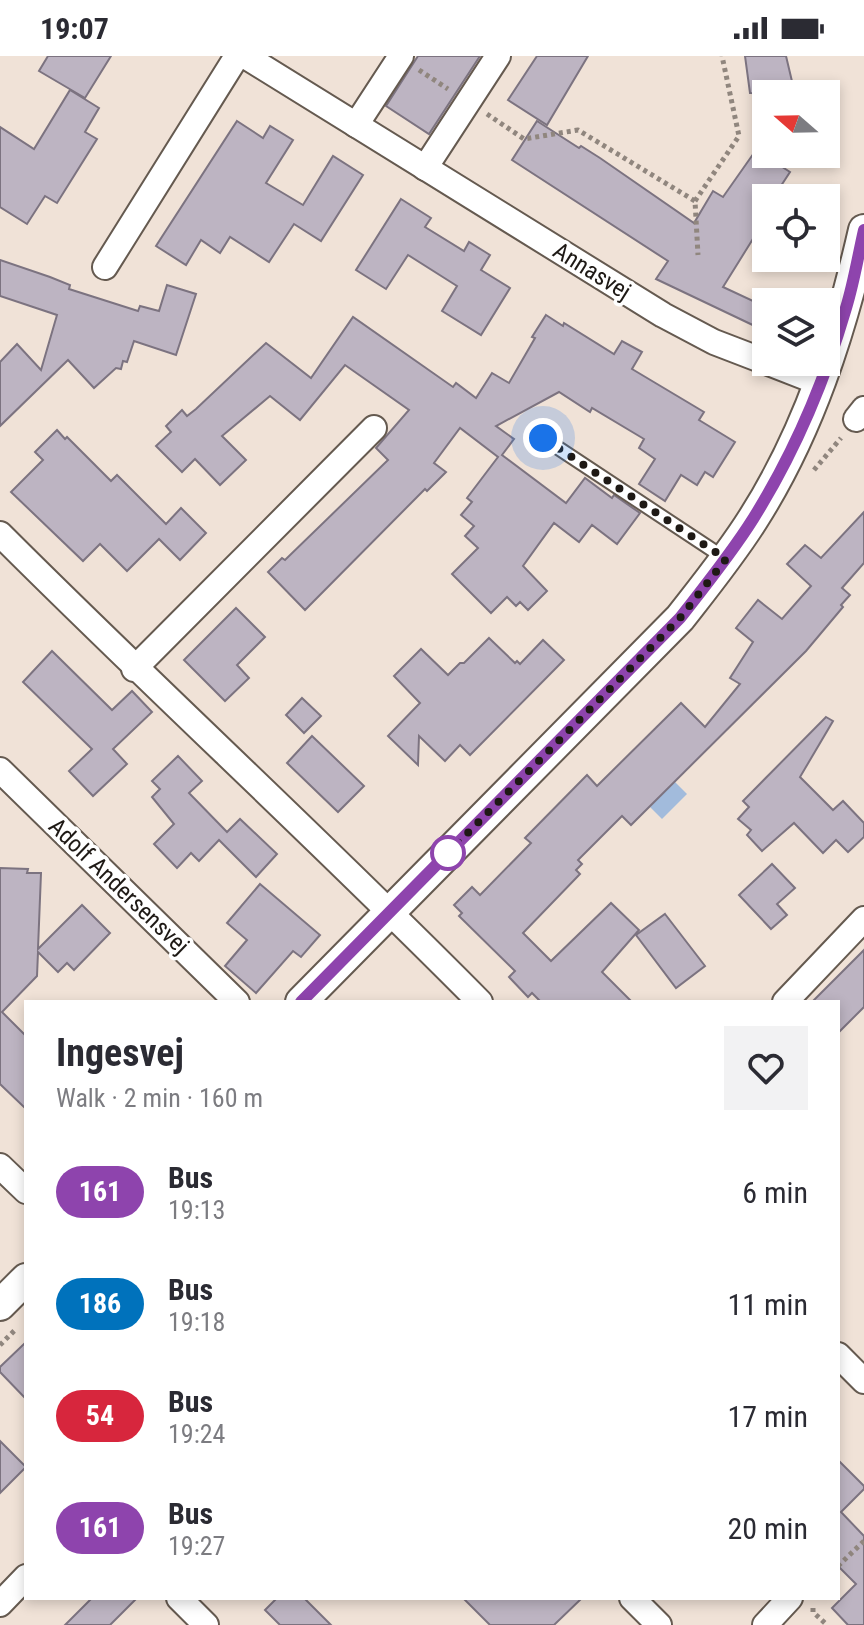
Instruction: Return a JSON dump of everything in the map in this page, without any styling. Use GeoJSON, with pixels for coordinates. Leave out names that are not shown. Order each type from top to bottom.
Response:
{"type":"FeatureCollection","features":[{"type":"Feature","properties":{"kind":"street"},"geometry":{"type":"LineString","coordinates":[[105,267],[237,56]]}},
{"type":"Feature","properties":{"kind":"street","name":"Annasvej"},"geometry":{"type":"LineString","coordinates":[[245,56],[663,315],[714,342],[752,357]]}},
{"type":"Feature","properties":{"kind":"street"},"geometry":{"type":"LineString","coordinates":[[425,168],[498,56]]}},
{"type":"Feature","properties":{"kind":"street"},"geometry":{"type":"LineString","coordinates":[[356,125],[401,57]]}},
{"type":"Feature","properties":{"kind":"street"},"geometry":{"type":"LineString","coordinates":[[303,1000],[680,618],[726,559],[754,518],[792,448],[820,383],[846,307],[864,230]]}},
{"type":"Feature","properties":{"kind":"street","name":"Annasvej"},"geometry":{"type":"LineString","coordinates":[[802,376],[820,383]]}},
{"type":"Feature","properties":{"kind":"street"},"geometry":{"type":"LineString","coordinates":[[134,669],[374,428]]}},
{"type":"Feature","properties":{"kind":"street"},"geometry":{"type":"LineString","coordinates":[[0,534],[134,669],[390,911],[478,1000]]}},
{"type":"Feature","properties":{"kind":"street","name":"Adolf Andersensvej"},"geometry":{"type":"LineString","coordinates":[[0,770],[235,1000]]}},
{"type":"Feature","properties":{"kind":"street"},"geometry":{"type":"LineString","coordinates":[[787,1000],[864,919]]}},
{"type":"Feature","properties":{"kind":"street"},"geometry":{"type":"LineString","coordinates":[[0,1166],[24,1189]]}},
{"type":"Feature","properties":{"kind":"street"},"geometry":{"type":"LineString","coordinates":[[0,1305],[24,1281]]}},
{"type":"Feature","properties":{"kind":"street"},"geometry":{"type":"LineString","coordinates":[[840,1357],[864,1381]]}},
{"type":"Feature","properties":{"kind":"street"},"geometry":{"type":"LineString","coordinates":[[0,1604],[24,1579]]}},
{"type":"Feature","properties":{"kind":"street"},"geometry":{"type":"LineString","coordinates":[[181,1600],[206,1625]]}},
{"type":"Feature","properties":{"kind":"street"},"geometry":{"type":"LineString","coordinates":[[634,1600],[659,1625]]}},
{"type":"Feature","properties":{"kind":"street"},"geometry":{"type":"LineString","coordinates":[[765,1625],[788,1600]]}},
{"type":"Feature","properties":{"kind":"lane"},"geometry":{"type":"LineString","coordinates":[[543,438],[726,559]]}},
{"type":"Feature","properties":{"kind":"path"},"geometry":{"type":"LineString","coordinates":[[698,255],[695,201],[739,136],[722,56]]}},
{"type":"Feature","properties":{"kind":"path"},"geometry":{"type":"LineString","coordinates":[[401,57],[524,139],[578,130],[695,201]]}},
{"type":"Feature","properties":{"kind":"path"},"geometry":{"type":"LineString","coordinates":[[840,1564],[864,1541]]}},
{"type":"Feature","properties":{"kind":"path"},"geometry":{"type":"LineString","coordinates":[[812,1600],[813,1612],[827,1625]]}},
{"type":"Feature","properties":{"kind":"water"},"geometry":{"type":"Polygon","coordinates":[[[675,782],[687,794],[662,819],[650,807],[675,782]]]}},
{"type":"Feature","properties":{"kind":"building"},"geometry":{"type":"Polygon","coordinates":[[[48,56],[111,56],[85,98],[39,71],[48,56]]]}},
{"type":"Feature","properties":{"kind":"building"},"geometry":{"type":"Polygon","coordinates":[[[418,56],[480,56],[429,134],[386,106],[418,56]]]}},
{"type":"Feature","properties":{"kind":"building"},"geometry":{"type":"Polygon","coordinates":[[[537,56],[588,56],[547,125],[508,100],[537,56]]]}},
{"type":"Feature","properties":{"kind":"building"},"geometry":{"type":"Polygon","coordinates":[[[745,56],[786,56],[792,80],[752,80],[750,93],[745,56]]]}},
{"type":"Feature","properties":{"kind":"building"},"geometry":{"type":"Polygon","coordinates":[[[70,90],[99,108],[85,132],[97,139],[57,203],[45,196],[27,224],[0,207],[0,127],[34,149],[70,90]]]}},
{"type":"Feature","properties":{"kind":"building"},"geometry":{"type":"Polygon","coordinates":[[[237,121],[263,138],[270,126],[293,140],[266,183],[303,205],[333,156],[363,175],[321,241],[294,224],[269,262],[230,237],[220,253],[201,240],[186,265],[156,246],[237,121]]]}},
{"type":"Feature","properties":{"kind":"building"},"geometry":{"type":"Polygon","coordinates":[[[537,121],[600,158],[694,223],[713,191],[723,197],[752,156],[752,168],[784,168],[790,172],[782,184],[752,184],[752,240],[723,287],[752,300],[752,325],[656,279],[668,261],[512,160],[537,121]]]}},
{"type":"Feature","properties":{"kind":"building"},"geometry":{"type":"Polygon","coordinates":[[[401,199],[431,218],[425,227],[464,251],[469,242],[490,255],[481,270],[510,288],[481,335],[442,311],[457,286],[408,255],[386,289],[356,270],[401,199]]]}},
{"type":"Feature","properties":{"kind":"building"},"geometry":{"type":"Polygon","coordinates":[[[0,260],[70,285],[69,289],[138,311],[140,306],[159,311],[167,285],[196,294],[176,355],[134,341],[127,362],[123,361],[121,369],[116,368],[94,388],[68,360],[0,426],[0,362],[17,344],[41,370],[57,315],[0,296],[0,260]]]}},
{"type":"Feature","properties":{"kind":"building"},"geometry":{"type":"Polygon","coordinates":[[[546,315],[614,354],[622,341],[642,352],[632,369],[704,412],[699,420],[735,442],[713,477],[705,472],[697,485],[681,475],[665,501],[639,484],[655,459],[639,448],[644,439],[592,408],[590,412],[559,392],[496,426],[514,439],[502,455],[566,503],[585,478],[640,513],[617,544],[592,525],[579,542],[554,523],[523,566],[547,591],[528,610],[520,602],[516,606],[507,597],[491,613],[452,574],[478,548],[465,536],[474,526],[461,515],[472,502],[467,498],[498,457],[460,428],[434,463],[446,472],[427,491],[425,489],[305,610],[268,572],[282,558],[285,560],[388,460],[376,448],[409,410],[345,365],[300,420],[270,396],[222,436],[246,460],[220,485],[195,459],[182,472],[156,446],[171,432],[166,426],[182,410],[187,416],[196,409],[266,343],[311,378],[353,317],[453,387],[456,383],[476,398],[492,373],[509,383],[546,315]]]}},
{"type":"Feature","properties":{"kind":"building"},"geometry":{"type":"Polygon","coordinates":[[[57,430],[111,481],[117,475],[166,524],[181,508],[206,533],[180,560],[159,539],[127,571],[100,544],[83,561],[11,492],[43,460],[35,452],[57,430]]]}},
{"type":"Feature","properties":{"kind":"building"},"geometry":{"type":"Polygon","coordinates":[[[864,512],[864,563],[842,588],[850,595],[841,605],[843,607],[806,651],[631,825],[622,816],[578,860],[582,864],[576,870],[580,874],[523,933],[551,961],[611,903],[639,930],[602,972],[630,1000],[539,1000],[532,993],[528,997],[509,977],[515,971],[459,916],[462,913],[454,905],[472,887],[480,895],[531,843],[525,838],[587,775],[597,786],[681,703],[705,727],[740,684],[730,678],[753,642],[736,628],[758,600],[782,619],[811,586],[787,564],[805,545],[821,558],[864,512]]]}},
{"type":"Feature","properties":{"kind":"building"},"geometry":{"type":"Polygon","coordinates":[[[236,608],[265,637],[237,665],[249,678],[225,701],[184,660],[236,608]]]}},
{"type":"Feature","properties":{"kind":"building"},"geometry":{"type":"Polygon","coordinates":[[[489,638],[515,663],[520,664],[543,640],[564,660],[470,755],[460,745],[445,761],[419,736],[418,765],[388,736],[420,703],[394,676],[421,649],[448,675],[489,638]]]}},
{"type":"Feature","properties":{"kind":"building"},"geometry":{"type":"Polygon","coordinates":[[[52,651],[112,710],[132,691],[152,712],[113,749],[127,764],[93,796],[69,771],[92,749],[23,682],[52,651]]]}},
{"type":"Feature","properties":{"kind":"building"},"geometry":{"type":"Polygon","coordinates":[[[302,698],[321,716],[304,733],[286,715],[302,698]]]}},
{"type":"Feature","properties":{"kind":"building"},"geometry":{"type":"Polygon","coordinates":[[[826,717],[833,721],[800,777],[833,810],[843,801],[864,823],[864,837],[848,852],[836,840],[823,853],[794,823],[762,851],[747,835],[751,830],[738,819],[749,807],[743,801],[826,717]]]}},
{"type":"Feature","properties":{"kind":"building"},"geometry":{"type":"Polygon","coordinates":[[[312,736],[364,786],[338,812],[287,763],[312,736]]]}},
{"type":"Feature","properties":{"kind":"building"},"geometry":{"type":"Polygon","coordinates":[[[178,756],[202,781],[189,793],[227,832],[240,819],[277,854],[256,877],[219,840],[199,861],[191,853],[177,868],[154,844],[174,824],[152,797],[160,789],[152,781],[178,756]]]}},
{"type":"Feature","properties":{"kind":"building"},"geometry":{"type":"Polygon","coordinates":[[[772,864],[795,888],[777,904],[787,915],[771,929],[739,895],[772,864]]]}},
{"type":"Feature","properties":{"kind":"building"},"geometry":{"type":"Polygon","coordinates":[[[0,868],[28,869],[27,873],[41,873],[38,949],[82,905],[110,933],[74,970],[67,963],[58,972],[38,952],[37,976],[2,1012],[24,1034],[24,1107],[0,1084],[0,868]]]}},
{"type":"Feature","properties":{"kind":"building"},"geometry":{"type":"Polygon","coordinates":[[[260,884],[320,935],[301,957],[293,951],[256,993],[225,966],[247,940],[227,923],[260,884]]]}},
{"type":"Feature","properties":{"kind":"building"},"geometry":{"type":"Polygon","coordinates":[[[665,914],[705,966],[676,988],[636,935],[665,914]]]}},
{"type":"Feature","properties":{"kind":"building"},"geometry":{"type":"Polygon","coordinates":[[[864,950],[864,1007],[840,1031],[840,1000],[814,1000],[864,950]]]}},
{"type":"Feature","properties":{"kind":"building"},"geometry":{"type":"Polygon","coordinates":[[[24,1344],[24,1397],[0,1372],[0,1367],[24,1344]]]}},
{"type":"Feature","properties":{"kind":"building"},"geometry":{"type":"Polygon","coordinates":[[[0,1441],[24,1465],[24,1469],[0,1493],[0,1441]]]}},
{"type":"Feature","properties":{"kind":"building"},"geometry":{"type":"Polygon","coordinates":[[[840,1462],[864,1486],[841,1512],[864,1536],[864,1625],[848,1625],[832,1608],[856,1584],[840,1568],[840,1462]]]}},
{"type":"Feature","properties":{"kind":"building"},"geometry":{"type":"Polygon","coordinates":[[[90,1600],[135,1600],[110,1625],[65,1625],[90,1600]]]}},
{"type":"Feature","properties":{"kind":"building"},"geometry":{"type":"Polygon","coordinates":[[[275,1600],[306,1600],[331,1625],[280,1625],[265,1610],[275,1600]]]}},
{"type":"Feature","properties":{"kind":"building"},"geometry":{"type":"Polygon","coordinates":[[[465,1600],[580,1600],[554,1625],[490,1625],[465,1600]]]}},
{"type":"Feature","properties":{"kind":"bus line","name":"161"},"geometry":{"type":"LineString","coordinates":[[303,1000],[680,618],[726,559],[754,518],[792,448],[820,383],[846,307],[864,230]]}},
{"type":"Feature","properties":{"kind":"route"},"geometry":{"type":"LineString","coordinates":[[448,853],[680,618],[726,559],[543,438]]}}]}
